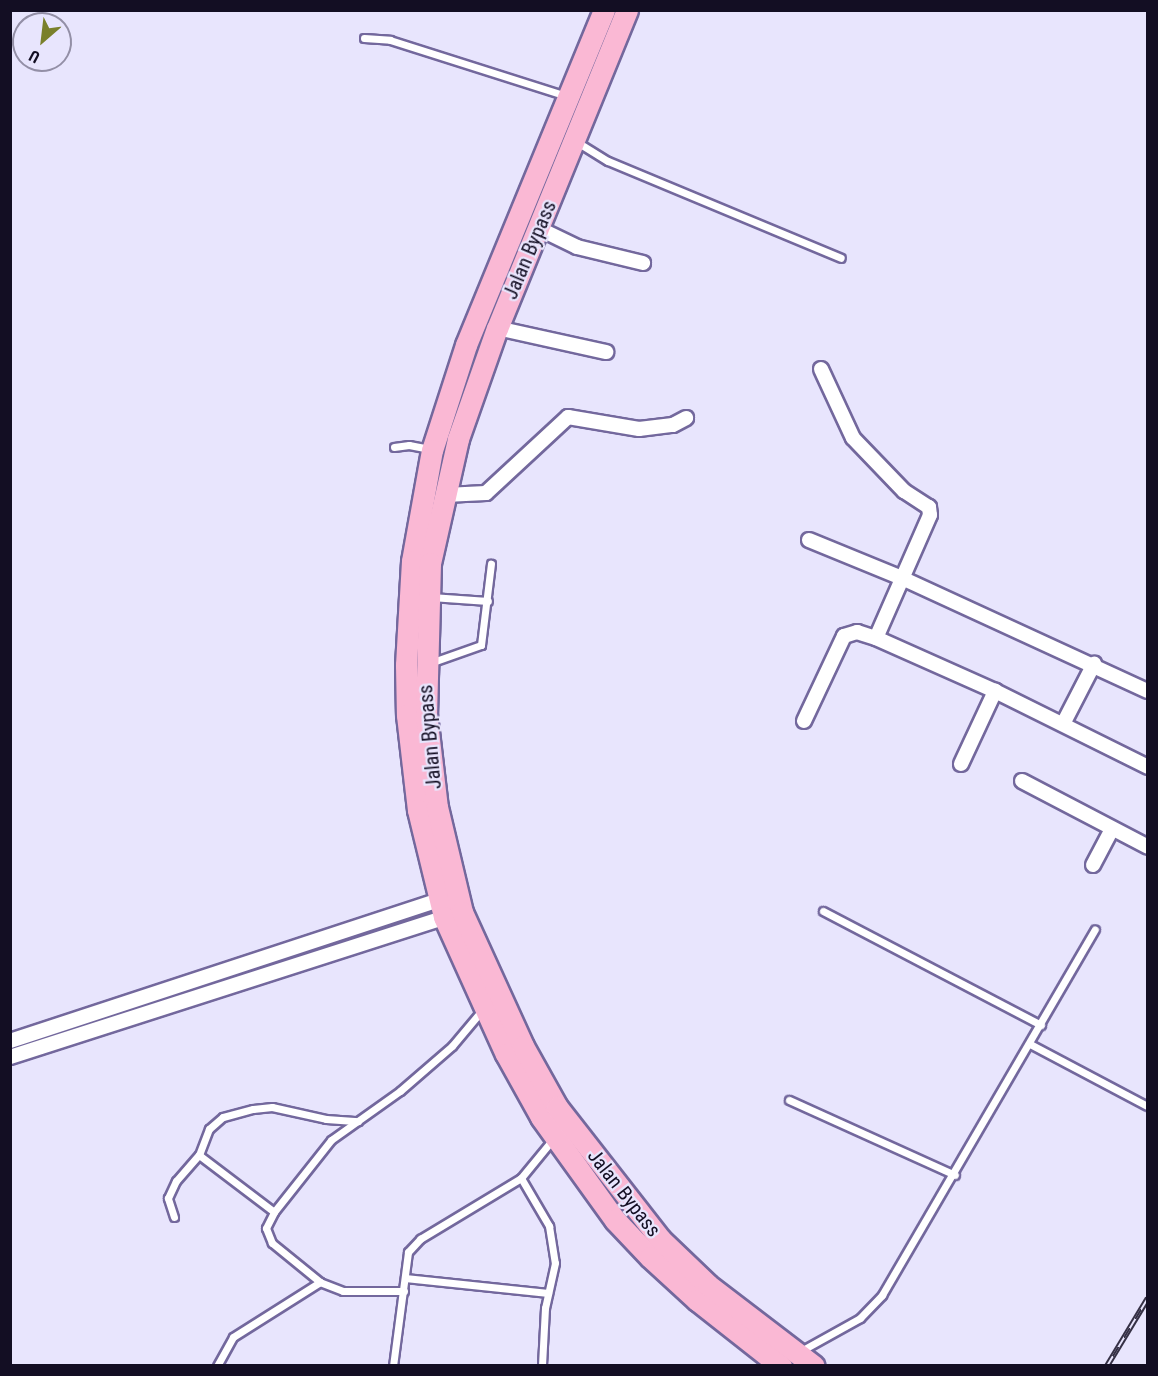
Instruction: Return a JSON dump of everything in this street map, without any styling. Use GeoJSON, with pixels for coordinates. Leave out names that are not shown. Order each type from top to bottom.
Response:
{"type":"FeatureCollection","features":[{"type":"Feature","properties":{"kind":"highway","name":"Jalan Bypass"},"geometry":{"type":"LineString","coordinates":[[604,10],[466,345],[432,450],[412,561],[406,664],[407,715],[418,810],[485,1007],[506,1054],[555,1136],[615,1220],[650,1257],[697,1300],[789,1359],[814,1365]]}},
{"type":"Feature","properties":{"kind":"highway","name":"Jalan Bypass"},"geometry":{"type":"LineString","coordinates":[[627,10],[540,229],[497,328],[458,439],[430,563],[428,597],[425,665],[426,714],[437,807],[451,906],[557,1107],[633,1208],[708,1285],[789,1359]]}},
{"type":"Feature","properties":{"kind":"street"},"geometry":{"type":"LineString","coordinates":[[540,229],[577,247],[643,262]]}},
{"type":"Feature","properties":{"kind":"street"},"geometry":{"type":"LineString","coordinates":[[497,328],[606,352]]}},
{"type":"Feature","properties":{"kind":"street"},"geometry":{"type":"LineString","coordinates":[[821,369],[853,438],[904,491],[929,507],[929,523],[876,638]]}},
{"type":"Feature","properties":{"kind":"street"},"geometry":{"type":"LineString","coordinates":[[445,495],[486,493],[568,417],[639,429],[673,425],[686,418]]}},
{"type":"Feature","properties":{"kind":"street"},"geometry":{"type":"LineString","coordinates":[[808,540],[904,579],[1094,664],[1148,691]]}},
{"type":"Feature","properties":{"kind":"street"},"geometry":{"type":"LineString","coordinates":[[804,721],[844,636],[857,632],[876,638],[995,691],[1148,767]]}},
{"type":"Feature","properties":{"kind":"street"},"geometry":{"type":"LineString","coordinates":[[1063,724],[1094,664]]}},
{"type":"Feature","properties":{"kind":"street"},"geometry":{"type":"LineString","coordinates":[[961,764],[995,691]]}},
{"type":"Feature","properties":{"kind":"street"},"geometry":{"type":"LineString","coordinates":[[1022,781],[1148,847]]}},
{"type":"Feature","properties":{"kind":"street"},"geometry":{"type":"LineString","coordinates":[[1093,865],[1112,829]]}},
{"type":"Feature","properties":{"kind":"street"},"geometry":{"type":"LineString","coordinates":[[10,1041],[451,906]]}},
{"type":"Feature","properties":{"kind":"street"},"geometry":{"type":"LineString","coordinates":[[10,1057],[451,906]]}},
{"type":"Feature","properties":{"kind":"lane"},"geometry":{"type":"LineString","coordinates":[[364,38],[390,40],[570,96]]}},
{"type":"Feature","properties":{"kind":"lane"},"geometry":{"type":"LineString","coordinates":[[575,140],[608,161],[841,258]]}},
{"type":"Feature","properties":{"kind":"lane"},"geometry":{"type":"LineString","coordinates":[[394,447],[409,445],[432,450]]}},
{"type":"Feature","properties":{"kind":"lane"},"geometry":{"type":"LineString","coordinates":[[425,665],[481,645],[491,564]]}},
{"type":"Feature","properties":{"kind":"lane"},"geometry":{"type":"LineString","coordinates":[[428,597],[488,601]]}},
{"type":"Feature","properties":{"kind":"lane"},"geometry":{"type":"LineString","coordinates":[[823,911],[1041,1025]]}},
{"type":"Feature","properties":{"kind":"lane"},"geometry":{"type":"LineString","coordinates":[[789,1359],[860,1318],[882,1296],[955,1175],[1095,929]]}},
{"type":"Feature","properties":{"kind":"lane"},"geometry":{"type":"LineString","coordinates":[[404,1292],[343,1291],[320,1282],[272,1243],[266,1228],[273,1212],[331,1140],[400,1091],[452,1046],[485,1007]]}},
{"type":"Feature","properties":{"kind":"lane"},"geometry":{"type":"LineString","coordinates":[[1030,1044],[1148,1106]]}},
{"type":"Feature","properties":{"kind":"lane"},"geometry":{"type":"LineString","coordinates":[[789,1100],[955,1175]]}},
{"type":"Feature","properties":{"kind":"lane"},"geometry":{"type":"LineString","coordinates":[[174,1217],[168,1198],[176,1181],[199,1155],[209,1129],[224,1117],[253,1109],[273,1107],[326,1119],[358,1120]]}},
{"type":"Feature","properties":{"kind":"lane"},"geometry":{"type":"LineString","coordinates":[[393,1365],[408,1252],[420,1239],[521,1178],[555,1136]]}},
{"type":"Feature","properties":{"kind":"lane"},"geometry":{"type":"LineString","coordinates":[[199,1155],[273,1212]]}},
{"type":"Feature","properties":{"kind":"lane"},"geometry":{"type":"LineString","coordinates":[[521,1178],[549,1226],[555,1263],[548,1293],[542,1365]]}},
{"type":"Feature","properties":{"kind":"lane"},"geometry":{"type":"LineString","coordinates":[[405,1278],[548,1293]]}},
{"type":"Feature","properties":{"kind":"lane"},"geometry":{"type":"LineString","coordinates":[[217,1365],[232,1336],[320,1282]]}},
{"type":"Feature","properties":{"kind":"railway"},"geometry":{"type":"LineString","coordinates":[[1107,1366],[1148,1298]]}}]}
